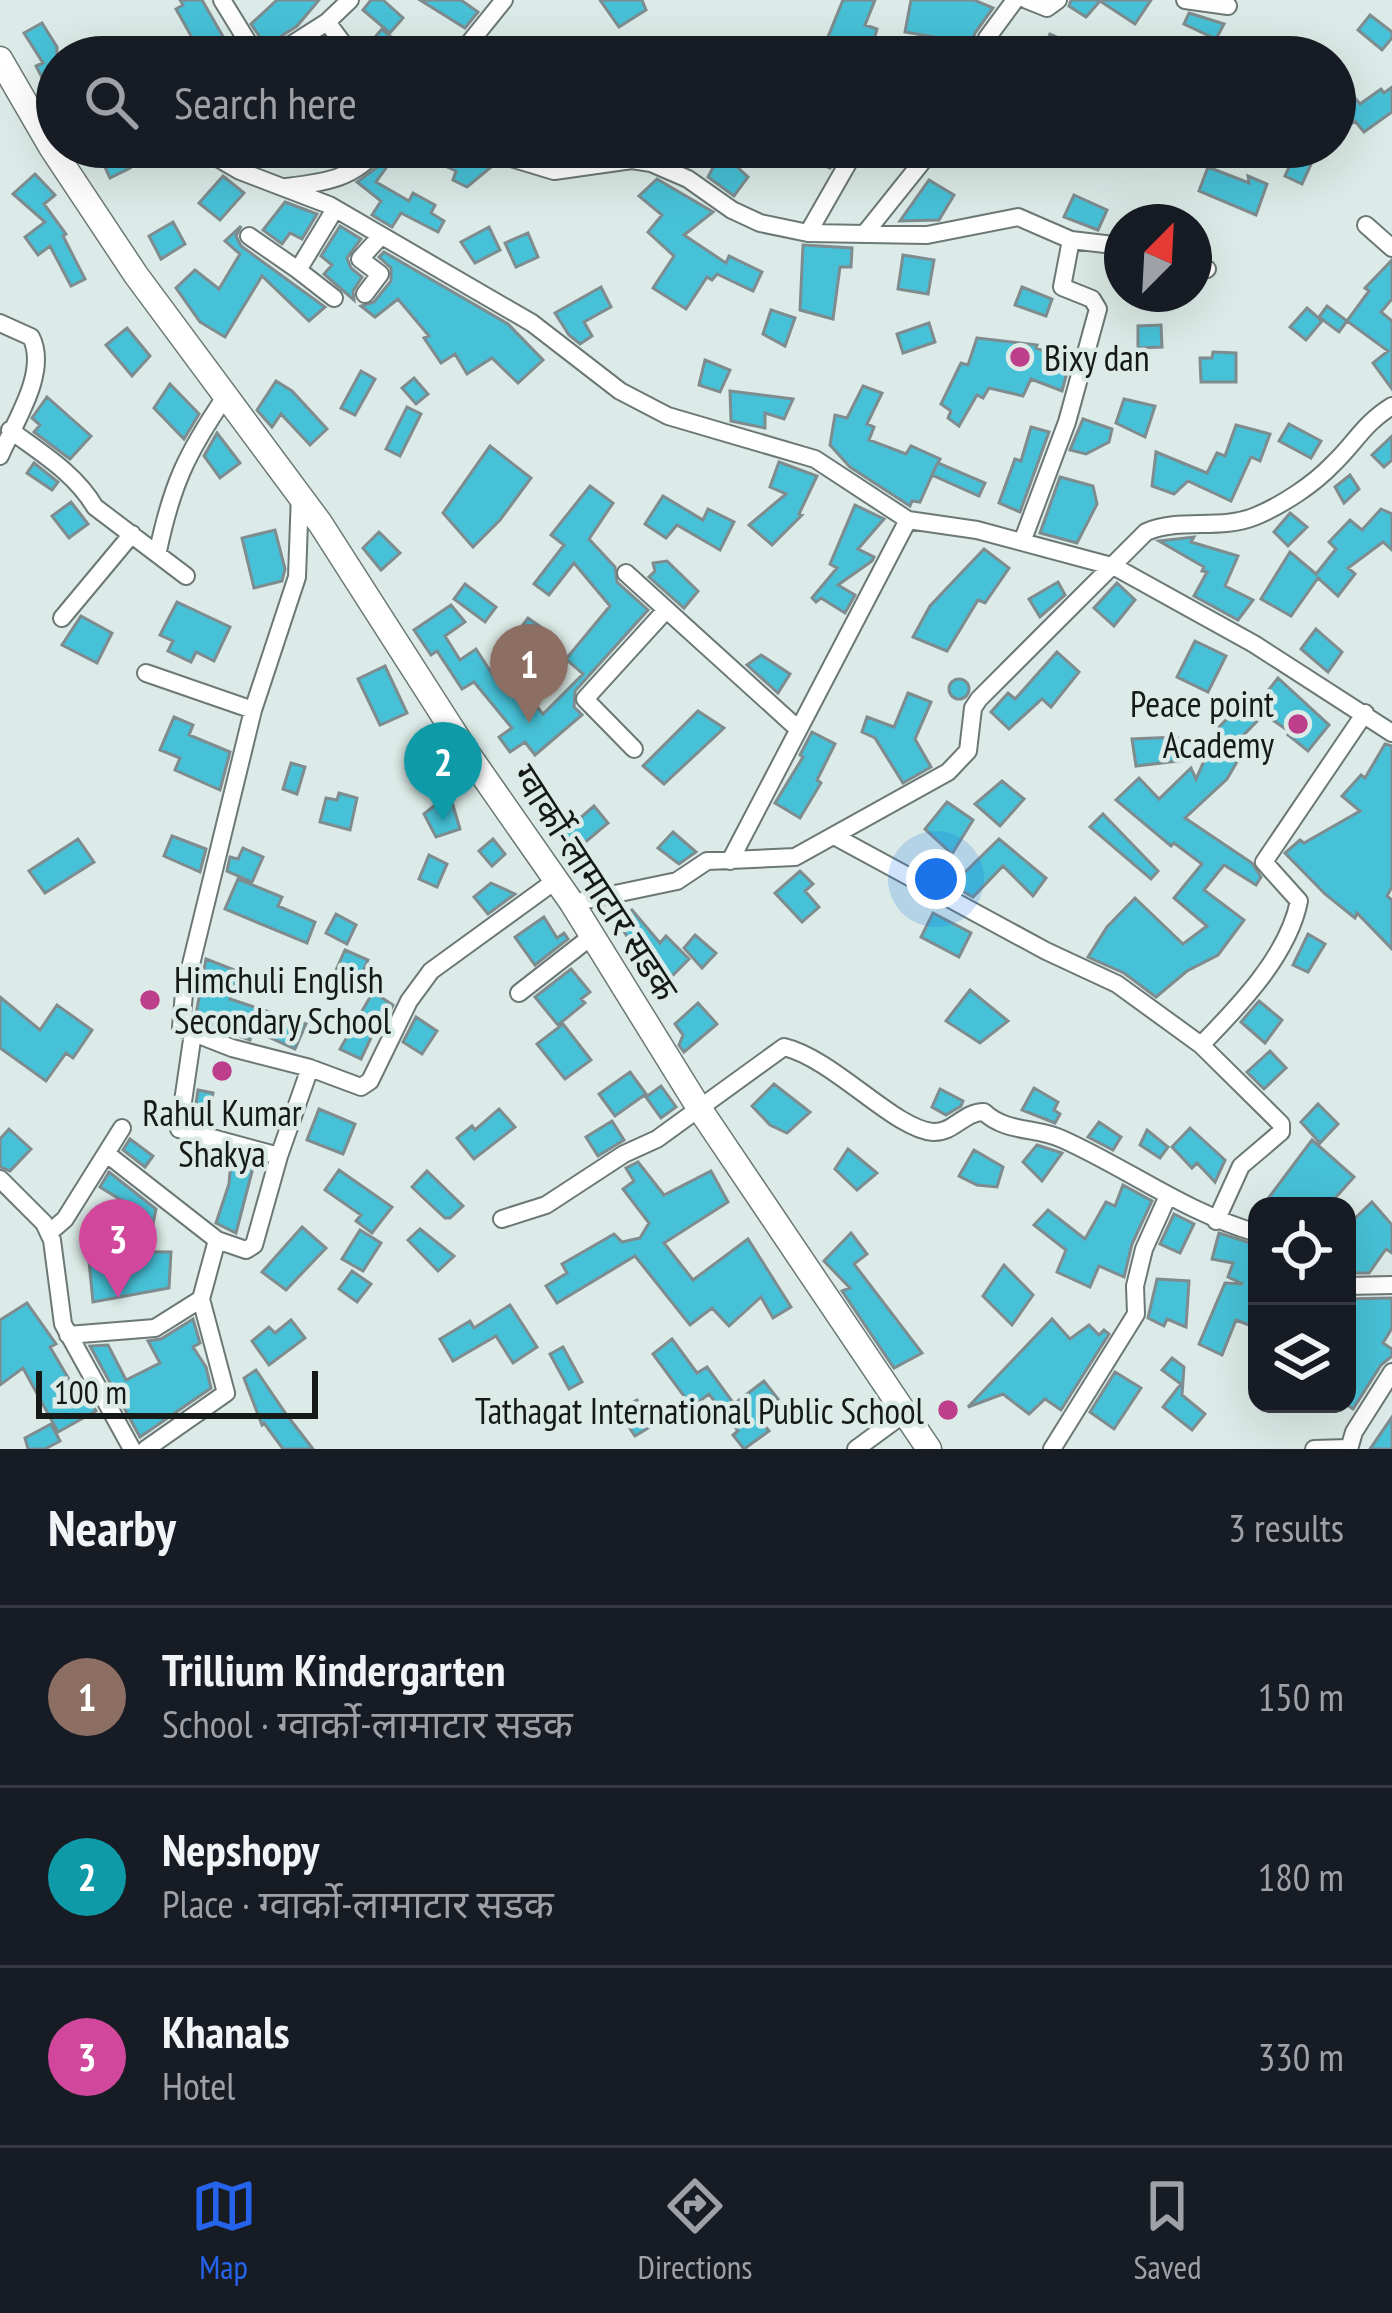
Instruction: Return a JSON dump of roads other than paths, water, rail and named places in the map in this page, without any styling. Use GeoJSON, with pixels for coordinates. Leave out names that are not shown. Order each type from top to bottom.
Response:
{"type":"FeatureCollection","features":[{"type":"Feature","properties":{"kind":"main road","name":"ग्वार्को-लामाटार सडक"},"geometry":{"type":"LineString","coordinates":[[0,59],[36,116]]}},
{"type":"Feature","properties":{"kind":"main road","name":"ग्वार्को-लामाटार सडक"},"geometry":{"type":"LineString","coordinates":[[69,168],[136,275],[300,492],[468,754],[572,903],[699,1108],[929,1449]]}},
{"type":"Feature","properties":{"kind":"street"},"geometry":{"type":"LineString","coordinates":[[222,0],[244,36]]}},
{"type":"Feature","properties":{"kind":"street"},"geometry":{"type":"LineString","coordinates":[[305,36],[350,0]]}},
{"type":"Feature","properties":{"kind":"street"},"geometry":{"type":"LineString","coordinates":[[475,36],[504,0]]}},
{"type":"Feature","properties":{"kind":"street"},"geometry":{"type":"LineString","coordinates":[[988,36],[1015,0]]}},
{"type":"Feature","properties":{"kind":"street"},"geometry":{"type":"LineString","coordinates":[[1027,0],[1047,8],[1058,0]]}},
{"type":"Feature","properties":{"kind":"street"},"geometry":{"type":"LineString","coordinates":[[1185,0],[1228,6]]}},
{"type":"Feature","properties":{"kind":"street"},"geometry":{"type":"LineString","coordinates":[[327,22],[337,36]]}},
{"type":"Feature","properties":{"kind":"street"},"geometry":{"type":"LineString","coordinates":[[235,168],[335,209],[532,323],[620,391],[668,416],[815,459],[908,520],[977,530],[1115,567],[1254,644],[1392,733]]}},
{"type":"Feature","properties":{"kind":"street"},"geometry":{"type":"LineString","coordinates":[[283,188],[323,182],[363,168]]}},
{"type":"Feature","properties":{"kind":"street"},"geometry":{"type":"LineString","coordinates":[[544,168],[575,168]]}},
{"type":"Feature","properties":{"kind":"street"},"geometry":{"type":"LineString","coordinates":[[663,168],[688,178],[732,211],[760,224],[808,232],[927,235],[1018,217],[1071,240],[1104,244]]}},
{"type":"Feature","properties":{"kind":"street"},"geometry":{"type":"LineString","coordinates":[[808,232],[845,168]]}},
{"type":"Feature","properties":{"kind":"street"},"geometry":{"type":"LineString","coordinates":[[866,232],[917,168]]}},
{"type":"Feature","properties":{"kind":"street"},"geometry":{"type":"LineString","coordinates":[[298,270],[335,209]]}},
{"type":"Feature","properties":{"kind":"street"},"geometry":{"type":"LineString","coordinates":[[1366,224],[1392,248]]}},
{"type":"Feature","properties":{"kind":"street"},"geometry":{"type":"LineString","coordinates":[[249,236],[334,298]]}},
{"type":"Feature","properties":{"kind":"street"},"geometry":{"type":"LineString","coordinates":[[369,290],[380,274],[360,259],[380,237]]}},
{"type":"Feature","properties":{"kind":"street"},"geometry":{"type":"LineString","coordinates":[[1022,542],[1067,422],[1098,309],[1092,299],[1062,287],[1071,240]]}},
{"type":"Feature","properties":{"kind":"street"},"geometry":{"type":"LineString","coordinates":[[0,323],[31,337],[38,357],[28,394],[4,442],[69,475],[95,507],[186,575]]}},
{"type":"Feature","properties":{"kind":"street"},"geometry":{"type":"LineString","coordinates":[[158,551],[177,474],[225,397]]}},
{"type":"Feature","properties":{"kind":"street"},"geometry":{"type":"LineString","coordinates":[[572,903],[677,880],[707,861],[795,857],[949,772],[968,751],[973,707],[979,699],[1151,529],[1250,519],[1274,507],[1334,464],[1365,424],[1392,406]]}},
{"type":"Feature","properties":{"kind":"street"},"geometry":{"type":"LineString","coordinates":[[300,492],[297,577],[253,710],[179,1024],[232,1048],[310,1068],[357,1087],[366,1085],[409,1000],[431,971],[556,880]]}},
{"type":"Feature","properties":{"kind":"street"},"geometry":{"type":"LineString","coordinates":[[730,861],[908,520]]}},
{"type":"Feature","properties":{"kind":"street"},"geometry":{"type":"LineString","coordinates":[[62,618],[132,534]]}},
{"type":"Feature","properties":{"kind":"street"},"geometry":{"type":"LineString","coordinates":[[626,573],[797,728]]}},
{"type":"Feature","properties":{"kind":"street"},"geometry":{"type":"LineString","coordinates":[[634,749],[585,699],[666,610]]}},
{"type":"Feature","properties":{"kind":"street"},"geometry":{"type":"LineString","coordinates":[[146,673],[253,710]]}},
{"type":"Feature","properties":{"kind":"street"},"geometry":{"type":"LineString","coordinates":[[1201,1045],[1274,959],[1299,908],[1295,893],[1264,862],[1365,713]]}},
{"type":"Feature","properties":{"kind":"street"},"geometry":{"type":"LineString","coordinates":[[834,836],[1046,951],[1117,983],[1201,1045],[1282,1129],[1241,1166],[1216,1221]]}},
{"type":"Feature","properties":{"kind":"street"},"geometry":{"type":"LineString","coordinates":[[518,993],[592,936]]}},
{"type":"Feature","properties":{"kind":"street"},"geometry":{"type":"LineString","coordinates":[[193,1033],[179,1129],[279,1156]]}},
{"type":"Feature","properties":{"kind":"street"},"geometry":{"type":"LineString","coordinates":[[502,1219],[546,1205],[624,1154],[657,1139],[784,1047],[808,1053],[928,1132],[946,1131],[970,1112],[984,1112],[995,1123],[1059,1137],[1167,1198],[1248,1230]]}},
{"type":"Feature","properties":{"kind":"street"},"geometry":{"type":"LineString","coordinates":[[107,1154],[218,1240],[239,1250],[254,1245],[310,1068]]}},
{"type":"Feature","properties":{"kind":"street"},"geometry":{"type":"LineString","coordinates":[[49,1233],[65,1219],[122,1128]]}},
{"type":"Feature","properties":{"kind":"street"},"geometry":{"type":"LineString","coordinates":[[0,1178],[44,1222],[68,1335],[132,1449]]}},
{"type":"Feature","properties":{"kind":"street"},"geometry":{"type":"LineString","coordinates":[[1052,1449],[1136,1314],[1135,1286],[1144,1249],[1167,1198]]}},
{"type":"Feature","properties":{"kind":"street"},"geometry":{"type":"LineString","coordinates":[[146,1449],[226,1393],[201,1300],[218,1240]]}},
{"type":"Feature","properties":{"kind":"street"},"geometry":{"type":"LineString","coordinates":[[1356,1286],[1392,1285]]}},
{"type":"Feature","properties":{"kind":"street"},"geometry":{"type":"LineString","coordinates":[[68,1335],[155,1328],[201,1300]]}},
{"type":"Feature","properties":{"kind":"street"},"geometry":{"type":"LineString","coordinates":[[1314,1449],[1348,1449],[1392,1372]]}},
{"type":"Feature","properties":{"kind":"street"},"geometry":{"type":"LineString","coordinates":[[856,1449],[905,1413]]}},
{"type":"Feature","properties":{"kind":"place","name":"Bixy dan"},"geometry":{"type":"Point","coordinates":[1020,357]}},
{"type":"Feature","properties":{"kind":"place","name":"Trillium Kindergarten"},"geometry":{"type":"Point","coordinates":[529,723]}},
{"type":"Feature","properties":{"kind":"place","name":"Peace point Academy"},"geometry":{"type":"Point","coordinates":[1298,724]}},
{"type":"Feature","properties":{"kind":"place","name":"Nepshopy"},"geometry":{"type":"Point","coordinates":[443,821]}},
{"type":"Feature","properties":{"kind":"place","name":"Himchuli English Secondary School"},"geometry":{"type":"Point","coordinates":[150,1000]}},
{"type":"Feature","properties":{"kind":"place","name":"Rahul Kumar Shakya"},"geometry":{"type":"Point","coordinates":[222,1071]}},
{"type":"Feature","properties":{"kind":"place","name":"Khanals"},"geometry":{"type":"Point","coordinates":[118,1298]}},
{"type":"Feature","properties":{"kind":"place","name":"Tathagat International Public School"},"geometry":{"type":"Point","coordinates":[948,1410]}}]}
